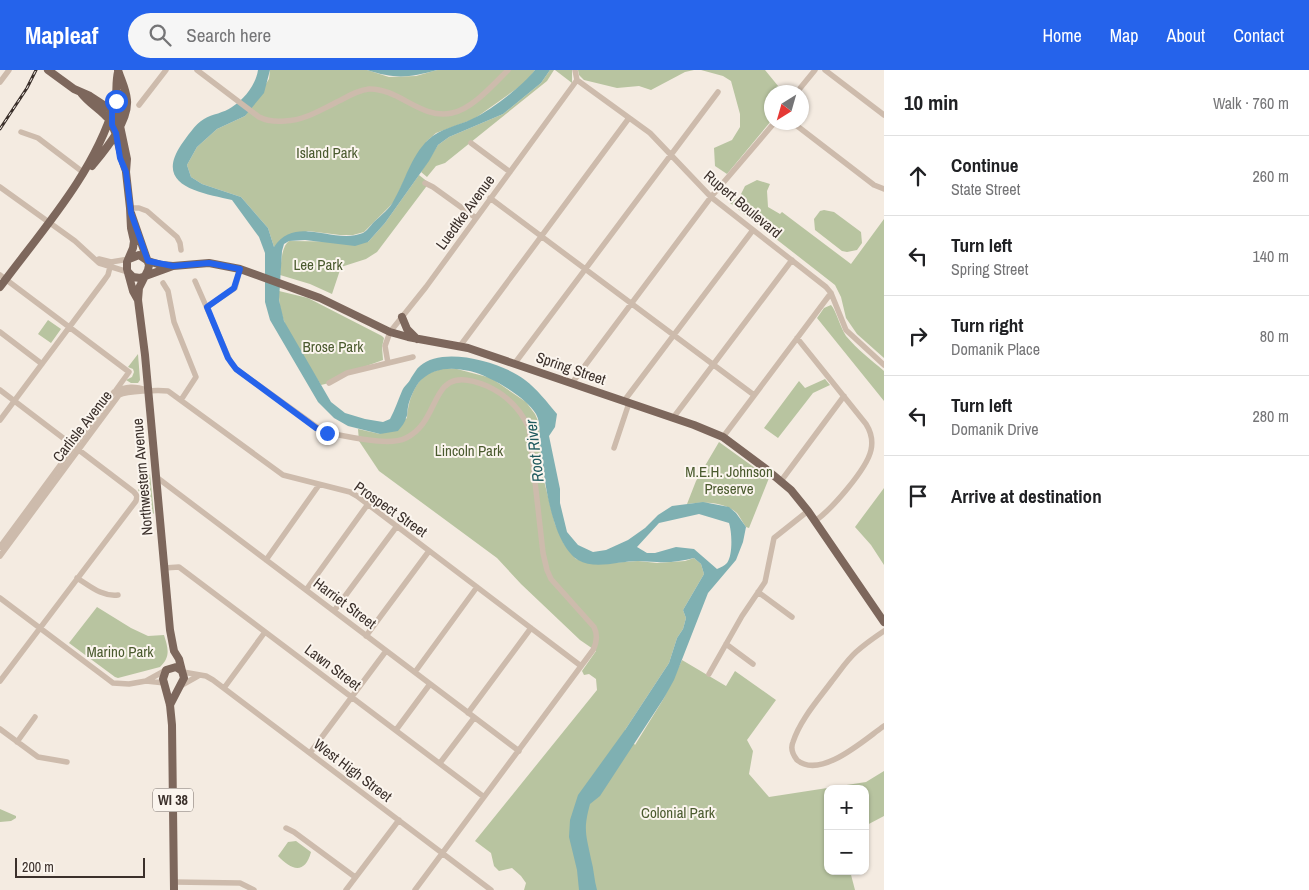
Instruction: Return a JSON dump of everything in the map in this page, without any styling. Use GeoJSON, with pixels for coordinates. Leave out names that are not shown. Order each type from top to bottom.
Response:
{"type":"FeatureCollection","features":[{"type":"Feature","properties":{"kind":"main road","name":"WI 38"},"geometry":{"type":"LineString","coordinates":[[48,70],[81,93],[90,96],[112,111],[125,144],[127,159],[126,172],[134,241],[126,266],[128,272]]}},
{"type":"Feature","properties":{"kind":"main road"},"geometry":{"type":"LineString","coordinates":[[112,111],[116,101],[118,71]]}},
{"type":"Feature","properties":{"kind":"main road"},"geometry":{"type":"LineString","coordinates":[[118,71],[124,82],[126,95],[125,144]]}},
{"type":"Feature","properties":{"kind":"main road"},"geometry":{"type":"LineString","coordinates":[[98,158],[115,122],[121,97],[118,71]]}},
{"type":"Feature","properties":{"kind":"main road"},"geometry":{"type":"LineString","coordinates":[[101,103],[108,102],[112,98],[116,87]]}},
{"type":"Feature","properties":{"kind":"main road","name":"WI 38"},"geometry":{"type":"LineString","coordinates":[[81,93],[86,100],[115,122]]}},
{"type":"Feature","properties":{"kind":"main road"},"geometry":{"type":"LineString","coordinates":[[0,287],[3,277],[48,222],[84,173],[115,122],[126,113]]}},
{"type":"Feature","properties":{"kind":"main road"},"geometry":{"type":"LineString","coordinates":[[84,173],[98,158],[116,133],[115,122]]}},
{"type":"Feature","properties":{"kind":"main road","name":"WI 38"},"geometry":{"type":"LineString","coordinates":[[116,133],[119,153],[126,172]]}},
{"type":"Feature","properties":{"kind":"main road"},"geometry":{"type":"LineString","coordinates":[[98,158],[112,149],[119,153]]}},
{"type":"Feature","properties":{"kind":"main road","name":"WI 38"},"geometry":{"type":"LineString","coordinates":[[130,210],[148,261],[149,268],[146,274]]}},
{"type":"Feature","properties":{"kind":"main road"},"geometry":{"type":"LineString","coordinates":[[129,259],[139,255],[148,261]]}},
{"type":"Feature","properties":{"kind":"main road","name":"Spring Street"},"geometry":{"type":"LineString","coordinates":[[148,261],[173,266],[209,263],[240,269],[329,302],[390,332],[417,339],[460,346],[515,363],[723,437],[781,480],[808,511],[884,622]]}},
{"type":"Feature","properties":{"kind":"main road","name":"Spring Street"},"geometry":{"type":"LineString","coordinates":[[146,274],[165,270],[173,266]]}},
{"type":"Feature","properties":{"kind":"main road"},"geometry":{"type":"LineString","coordinates":[[128,272],[136,278],[146,274]]}},
{"type":"Feature","properties":{"kind":"main road","name":"Northwestern Avenue"},"geometry":{"type":"LineString","coordinates":[[128,272],[133,292],[138,300]]}},
{"type":"Feature","properties":{"kind":"main road","name":"Northwestern Avenue"},"geometry":{"type":"LineString","coordinates":[[146,274],[139,288],[138,300],[170,630],[174,651],[182,672]]}},
{"type":"Feature","properties":{"kind":"main road"},"geometry":{"type":"LineString","coordinates":[[402,317],[407,329],[417,339]]}},
{"type":"Feature","properties":{"kind":"main road","name":"Northwestern Avenue"},"geometry":{"type":"LineString","coordinates":[[168,669],[174,651]]}},
{"type":"Feature","properties":{"kind":"main road"},"geometry":{"type":"LineString","coordinates":[[168,669],[176,667],[182,672]]}},
{"type":"Feature","properties":{"kind":"main road","name":"WI 38"},"geometry":{"type":"LineString","coordinates":[[168,669],[163,676],[170,704],[172,735],[174,886]]}},
{"type":"Feature","properties":{"kind":"main road","name":"WI 38"},"geometry":{"type":"LineString","coordinates":[[170,704],[184,678],[182,672]]}},
{"type":"Feature","properties":{"kind":"main road"},"geometry":{"type":"LineString","coordinates":[[165,684],[172,688],[181,686]]}},
{"type":"Feature","properties":{"kind":"street"},"geometry":{"type":"LineString","coordinates":[[0,82],[9,70]]}},
{"type":"Feature","properties":{"kind":"street"},"geometry":{"type":"LineString","coordinates":[[139,105],[166,70]]}},
{"type":"Feature","properties":{"kind":"street"},"geometry":{"type":"LineString","coordinates":[[197,70],[256,114],[264,119],[274,121],[300,120],[353,94],[369,89],[389,93],[426,111],[449,114],[466,108],[508,70]]}},
{"type":"Feature","properties":{"kind":"street"},"geometry":{"type":"LineString","coordinates":[[575,70],[577,80]]}},
{"type":"Feature","properties":{"kind":"street"},"geometry":{"type":"LineString","coordinates":[[803,85],[815,70]]}},
{"type":"Feature","properties":{"kind":"street"},"geometry":{"type":"LineString","coordinates":[[825,70],[884,115]]}},
{"type":"Feature","properties":{"kind":"street","name":"Rupert Boulevard"},"geometry":{"type":"LineString","coordinates":[[577,80],[650,133],[712,197],[826,287],[831,293],[846,330],[884,365]]}},
{"type":"Feature","properties":{"kind":"street","name":"Luedtke Avenue"},"geometry":{"type":"LineString","coordinates":[[390,332],[577,80]]}},
{"type":"Feature","properties":{"kind":"street"},"geometry":{"type":"LineString","coordinates":[[515,363],[718,92]]}},
{"type":"Feature","properties":{"kind":"street"},"geometry":{"type":"LineString","coordinates":[[460,346],[629,118]]}},
{"type":"Feature","properties":{"kind":"street"},"geometry":{"type":"LineString","coordinates":[[572,383],[712,197],[768,130]]}},
{"type":"Feature","properties":{"kind":"street"},"geometry":{"type":"LineString","coordinates":[[802,130],[874,185],[883,187]]}},
{"type":"Feature","properties":{"kind":"street"},"geometry":{"type":"LineString","coordinates":[[22,132],[38,138],[84,173]]}},
{"type":"Feature","properties":{"kind":"street"},"geometry":{"type":"LineString","coordinates":[[471,143],[510,172]]}},
{"type":"Feature","properties":{"kind":"street"},"geometry":{"type":"LineString","coordinates":[[425,183],[476,218]]}},
{"type":"Feature","properties":{"kind":"street"},"geometry":{"type":"LineString","coordinates":[[0,187],[99,262],[128,272]]}},
{"type":"Feature","properties":{"kind":"street"},"geometry":{"type":"LineString","coordinates":[[490,198],[754,395]]}},
{"type":"Feature","properties":{"kind":"street"},"geometry":{"type":"LineString","coordinates":[[130,210],[139,208],[147,211],[177,238],[181,250]]}},
{"type":"Feature","properties":{"kind":"street"},"geometry":{"type":"LineString","coordinates":[[614,448],[626,402],[753,230]]}},
{"type":"Feature","properties":{"kind":"street"},"geometry":{"type":"LineString","coordinates":[[95,258],[111,262],[129,259]]}},
{"type":"Feature","properties":{"kind":"street"},"geometry":{"type":"LineString","coordinates":[[673,418],[792,260]]}},
{"type":"Feature","properties":{"kind":"street"},"geometry":{"type":"LineString","coordinates":[[0,420],[108,275],[110,267]]}},
{"type":"Feature","properties":{"kind":"street"},"geometry":{"type":"LineString","coordinates":[[207,307],[234,288],[240,269]]}},
{"type":"Feature","properties":{"kind":"street"},"geometry":{"type":"LineString","coordinates":[[3,277],[128,372],[114,392]]}},
{"type":"Feature","properties":{"kind":"street"},"geometry":{"type":"LineString","coordinates":[[195,281],[228,358],[236,369],[316,428],[327,433],[386,441],[406,438],[420,429],[445,385],[463,380],[481,384],[502,394],[520,410],[529,428],[543,553],[549,575],[558,588],[591,623],[597,633],[595,646],[415,890]]}},
{"type":"Feature","properties":{"kind":"street"},"geometry":{"type":"LineString","coordinates":[[163,283],[168,291],[174,322],[196,377],[181,400]]}},
{"type":"Feature","properties":{"kind":"street"},"geometry":{"type":"LineString","coordinates":[[723,437],[831,293]]}},
{"type":"Feature","properties":{"kind":"street"},"geometry":{"type":"LineString","coordinates":[[0,332],[42,364]]}},
{"type":"Feature","properties":{"kind":"street"},"geometry":{"type":"LineString","coordinates":[[388,363],[385,346],[390,332]]}},
{"type":"Feature","properties":{"kind":"street"},"geometry":{"type":"LineString","coordinates":[[797,338],[869,429],[872,438],[872,450],[867,461],[838,500],[815,521]]}},
{"type":"Feature","properties":{"kind":"street"},"geometry":{"type":"LineString","coordinates":[[329,383],[347,373],[412,357]]}},
{"type":"Feature","properties":{"kind":"street","name":"Carlisle Avenue"},"geometry":{"type":"LineString","coordinates":[[0,556],[21,523],[114,392],[124,387],[138,387],[148,390]]}},
{"type":"Feature","properties":{"kind":"street"},"geometry":{"type":"LineString","coordinates":[[0,390],[137,496],[136,500],[0,681]]}},
{"type":"Feature","properties":{"kind":"street","name":"Prospect Street"},"geometry":{"type":"LineString","coordinates":[[148,390],[168,391],[283,475],[350,492],[581,666]]}},
{"type":"Feature","properties":{"kind":"street","name":"Carlisle Avenue"},"geometry":{"type":"LineString","coordinates":[[76,448],[120,395],[148,390]]}},
{"type":"Feature","properties":{"kind":"street"},"geometry":{"type":"LineString","coordinates":[[781,480],[844,396]]}},
{"type":"Feature","properties":{"kind":"street","name":"Harriet Street"},"geometry":{"type":"LineString","coordinates":[[155,476],[519,751]]}},
{"type":"Feature","properties":{"kind":"street"},"geometry":{"type":"LineString","coordinates":[[266,560],[319,485]]}},
{"type":"Feature","properties":{"kind":"street"},"geometry":{"type":"LineString","coordinates":[[306,590],[368,504]]}},
{"type":"Feature","properties":{"kind":"street"},"geometry":{"type":"LineString","coordinates":[[709,674],[766,578],[775,536],[808,511]]}},
{"type":"Feature","properties":{"kind":"street","name":"Carlisle Avenue"},"geometry":{"type":"LineString","coordinates":[[0,547],[21,523]]}},
{"type":"Feature","properties":{"kind":"street"},"geometry":{"type":"LineString","coordinates":[[334,611],[396,526]]}},
{"type":"Feature","properties":{"kind":"street"},"geometry":{"type":"LineString","coordinates":[[366,636],[429,551]]}},
{"type":"Feature","properties":{"kind":"street","name":"Lawn Street"},"geometry":{"type":"LineString","coordinates":[[164,568],[179,567],[484,797]]}},
{"type":"Feature","properties":{"kind":"street"},"geometry":{"type":"LineString","coordinates":[[77,578],[100,593],[110,596],[118,595]]}},
{"type":"Feature","properties":{"kind":"street"},"geometry":{"type":"LineString","coordinates":[[415,672],[477,587]]}},
{"type":"Feature","properties":{"kind":"street"},"geometry":{"type":"LineString","coordinates":[[758,592],[792,617]]}},
{"type":"Feature","properties":{"kind":"street"},"geometry":{"type":"LineString","coordinates":[[0,598],[113,683],[129,684],[146,681],[168,669]]}},
{"type":"Feature","properties":{"kind":"street"},"geometry":{"type":"LineString","coordinates":[[468,713],[531,628]]}},
{"type":"Feature","properties":{"kind":"street"},"geometry":{"type":"LineString","coordinates":[[884,631],[861,647],[812,707],[792,743],[794,755],[800,762],[810,766],[824,764],[837,759],[884,726]]}},
{"type":"Feature","properties":{"kind":"street"},"geometry":{"type":"LineString","coordinates":[[224,688],[265,632]]}},
{"type":"Feature","properties":{"kind":"street"},"geometry":{"type":"LineString","coordinates":[[726,644],[753,664]]}},
{"type":"Feature","properties":{"kind":"street"},"geometry":{"type":"LineString","coordinates":[[310,752],[386,651]]}},
{"type":"Feature","properties":{"kind":"street","name":"West High Street"},"geometry":{"type":"LineString","coordinates":[[182,672],[206,676],[224,688],[491,890]]}},
{"type":"Feature","properties":{"kind":"street"},"geometry":{"type":"LineString","coordinates":[[181,686],[198,676]]}},
{"type":"Feature","properties":{"kind":"street"},"geometry":{"type":"LineString","coordinates":[[146,681],[165,684]]}},
{"type":"Feature","properties":{"kind":"street"},"geometry":{"type":"LineString","coordinates":[[396,730],[430,684]]}},
{"type":"Feature","properties":{"kind":"street"},"geometry":{"type":"LineString","coordinates":[[17,742],[35,717]]}},
{"type":"Feature","properties":{"kind":"street"},"geometry":{"type":"LineString","coordinates":[[440,763],[474,718]]}},
{"type":"Feature","properties":{"kind":"street"},"geometry":{"type":"LineString","coordinates":[[0,729],[38,757],[67,762]]}},
{"type":"Feature","properties":{"kind":"street"},"geometry":{"type":"LineString","coordinates":[[346,890],[399,820]]}},
{"type":"Feature","properties":{"kind":"street"},"geometry":{"type":"LineString","coordinates":[[286,828],[355,877]]}},
{"type":"Feature","properties":{"kind":"street"},"geometry":{"type":"LineString","coordinates":[[174,886],[240,882],[254,890]]}},
{"type":"Feature","properties":{"kind":"green space","name":"Island Park"},"geometry":{"type":"Polygon","coordinates":[[[270,70],[367,70],[389,77],[416,76],[437,70],[535,70],[526,82],[474,119],[436,133],[427,141],[409,170],[394,202],[364,232],[353,235],[340,235],[308,231],[274,247],[268,228],[241,197],[202,184],[191,177],[187,165],[197,147],[217,129],[245,116],[269,79],[270,70]]]}},
{"type":"Feature","properties":{"kind":"green space"},"geometry":{"type":"Polygon","coordinates":[[[550,70],[554,70],[547,81],[445,163],[436,166],[427,177],[421,172],[438,145],[449,137],[503,114],[541,83],[550,70]]]}},
{"type":"Feature","properties":{"kind":"green space"},"geometry":{"type":"Polygon","coordinates":[[[555,70],[572,70],[572,83],[555,70]]]}},
{"type":"Feature","properties":{"kind":"green space"},"geometry":{"type":"Polygon","coordinates":[[[578,70],[694,70],[685,72],[651,90],[639,86],[617,88],[584,80],[579,75],[578,70]]]}},
{"type":"Feature","properties":{"kind":"green space"},"geometry":{"type":"Polygon","coordinates":[[[701,70],[765,70],[777,85],[764,85],[764,129],[727,174],[715,166],[714,148],[732,140],[740,127],[740,114],[731,81],[723,76],[701,70]]]}},
{"type":"Feature","properties":{"kind":"green space","name":"Lee Park"},"geometry":{"type":"Polygon","coordinates":[[[419,175],[429,183],[377,252],[366,259],[341,267],[332,294],[310,284],[280,275],[284,247],[289,241],[368,242],[385,223],[419,175]]]}},
{"type":"Feature","properties":{"kind":"green space"},"geometry":{"type":"Polygon","coordinates":[[[757,180],[770,184],[767,191],[768,207],[780,214],[782,212],[851,264],[884,219],[884,358],[857,334],[846,318],[841,297],[835,285],[730,203],[740,196],[745,186],[757,180]]]}},
{"type":"Feature","properties":{"kind":"green space"},"geometry":{"type":"Polygon","coordinates":[[[820,211],[834,212],[861,232],[862,243],[857,250],[842,251],[815,230],[814,219],[820,211]]]}},
{"type":"Feature","properties":{"kind":"green space","name":"Brose Park"},"geometry":{"type":"Polygon","coordinates":[[[279,291],[308,298],[382,336],[384,338],[382,347],[383,360],[321,385],[287,328],[282,316],[279,291]]]}},
{"type":"Feature","properties":{"kind":"green space"},"geometry":{"type":"Polygon","coordinates":[[[831,305],[846,336],[884,371],[884,401],[817,318],[824,308],[831,305]]]}},
{"type":"Feature","properties":{"kind":"green space"},"geometry":{"type":"Polygon","coordinates":[[[48,320],[61,329],[51,343],[38,334],[48,320]]]}},
{"type":"Feature","properties":{"kind":"green space"},"geometry":{"type":"Polygon","coordinates":[[[138,354],[140,380],[138,383],[131,383],[126,380],[132,377],[134,372],[133,369],[128,367],[138,354]]]}},
{"type":"Feature","properties":{"kind":"green space"},"geometry":{"type":"Polygon","coordinates":[[[444,368],[457,369],[491,378],[526,402],[539,423],[542,473],[555,524],[564,544],[576,559],[596,564],[638,561],[657,563],[685,561],[694,558],[701,564],[704,574],[683,610],[686,618],[669,663],[625,730],[635,745],[664,698],[682,660],[726,686],[735,671],[776,700],[747,740],[753,751],[749,774],[769,797],[824,788],[824,875],[851,875],[855,890],[524,890],[526,883],[512,868],[499,871],[494,866],[491,853],[475,841],[597,690],[596,679],[589,674],[584,675],[582,671],[596,651],[580,640],[521,584],[497,558],[379,471],[359,441],[358,429],[380,434],[407,418],[410,399],[419,382],[429,373],[444,368]]]}},
{"type":"Feature","properties":{"kind":"green space"},"geometry":{"type":"Polygon","coordinates":[[[825,379],[830,385],[813,393],[778,438],[764,428],[799,381],[805,388],[825,379]]]}},
{"type":"Feature","properties":{"kind":"green space","name":"M.E.H. Johnson Preserve"},"geometry":{"type":"Polygon","coordinates":[[[719,442],[769,478],[749,528],[746,527],[737,513],[726,506],[706,503],[687,504],[696,481],[719,442]]]}},
{"type":"Feature","properties":{"kind":"green space"},"geometry":{"type":"Polygon","coordinates":[[[150,474],[154,514],[140,502],[142,496],[138,490],[150,474]]]}},
{"type":"Feature","properties":{"kind":"green space"},"geometry":{"type":"Polygon","coordinates":[[[884,488],[884,565],[871,545],[855,527],[884,488]]]}},
{"type":"Feature","properties":{"kind":"green space","name":"Marino Park"},"geometry":{"type":"Polygon","coordinates":[[[97,607],[148,636],[164,635],[168,652],[166,660],[160,667],[118,678],[69,643],[97,607]]]}},
{"type":"Feature","properties":{"kind":"green space"},"geometry":{"type":"Polygon","coordinates":[[[884,771],[884,816],[869,824],[869,785],[847,785],[866,782],[884,771]]]}},
{"type":"Feature","properties":{"kind":"green space"},"geometry":{"type":"Polygon","coordinates":[[[0,809],[16,816],[16,818],[11,821],[0,822],[0,809]]]}},
{"type":"Feature","properties":{"kind":"green space"},"geometry":{"type":"Polygon","coordinates":[[[296,841],[311,852],[305,864],[297,868],[288,865],[278,856],[288,842],[296,841]]]}},
{"type":"Feature","properties":{"kind":"water","name":"Root River"},"geometry":{"type":"Polygon","coordinates":[[[258,70],[270,70],[264,93],[245,116],[217,129],[197,147],[187,165],[191,177],[202,184],[241,197],[268,228],[274,247],[283,237],[304,231],[340,236],[363,233],[388,209],[398,193],[417,153],[428,140],[444,130],[472,119],[488,110],[515,90],[535,70],[550,70],[541,83],[503,114],[449,137],[438,145],[429,161],[385,223],[368,242],[355,246],[305,240],[289,241],[284,244],[279,300],[284,321],[331,402],[345,413],[365,419],[383,422],[390,419],[404,388],[419,367],[430,360],[443,357],[473,359],[503,368],[525,380],[557,414],[555,427],[549,436],[560,489],[560,503],[567,532],[578,545],[593,552],[606,550],[628,540],[672,506],[703,502],[729,507],[746,527],[736,560],[708,593],[674,680],[664,698],[600,796],[590,804],[586,820],[586,832],[597,890],[579,890],[577,870],[569,837],[570,820],[578,795],[625,730],[669,663],[686,618],[683,610],[704,574],[701,564],[694,558],[671,562],[638,561],[599,565],[578,560],[568,551],[561,538],[550,506],[546,489],[538,417],[524,400],[487,377],[457,369],[438,370],[426,376],[421,380],[413,393],[403,425],[398,431],[380,434],[348,426],[334,418],[318,402],[270,320],[265,302],[265,253],[259,237],[232,200],[196,191],[185,186],[177,179],[173,170],[174,159],[194,127],[204,119],[237,104],[249,91],[255,81],[258,70]],[[699,514],[659,523],[637,547],[647,553],[655,553],[676,547],[694,549],[717,569],[724,566],[729,559],[731,532],[729,523],[699,514]]]}},
{"type":"Feature","properties":{"kind":"water"},"geometry":{"type":"Polygon","coordinates":[[[367,70],[437,70],[418,75],[394,76],[367,70]]]}},
{"type":"Feature","properties":{"kind":"railway"},"geometry":{"type":"LineString","coordinates":[[0,129],[27,88],[36,70]]}},
{"type":"Feature","properties":{"kind":"route"},"geometry":{"type":"LineString","coordinates":[[116,101],[112,111],[112,125],[116,133],[120,158],[126,172],[131,213],[148,261],[160,265],[173,266],[209,263],[240,269],[234,288],[207,307],[228,358],[236,369],[316,428],[327,433]]}},
{"type":"Feature","properties":{"kind":"park label","name":"Lincoln Park"},"geometry":{"type":"Point","coordinates":[469,450]}},
{"type":"Feature","properties":{"kind":"park label","name":"Colonial Park"},"geometry":{"type":"Point","coordinates":[678,812]}}]}
